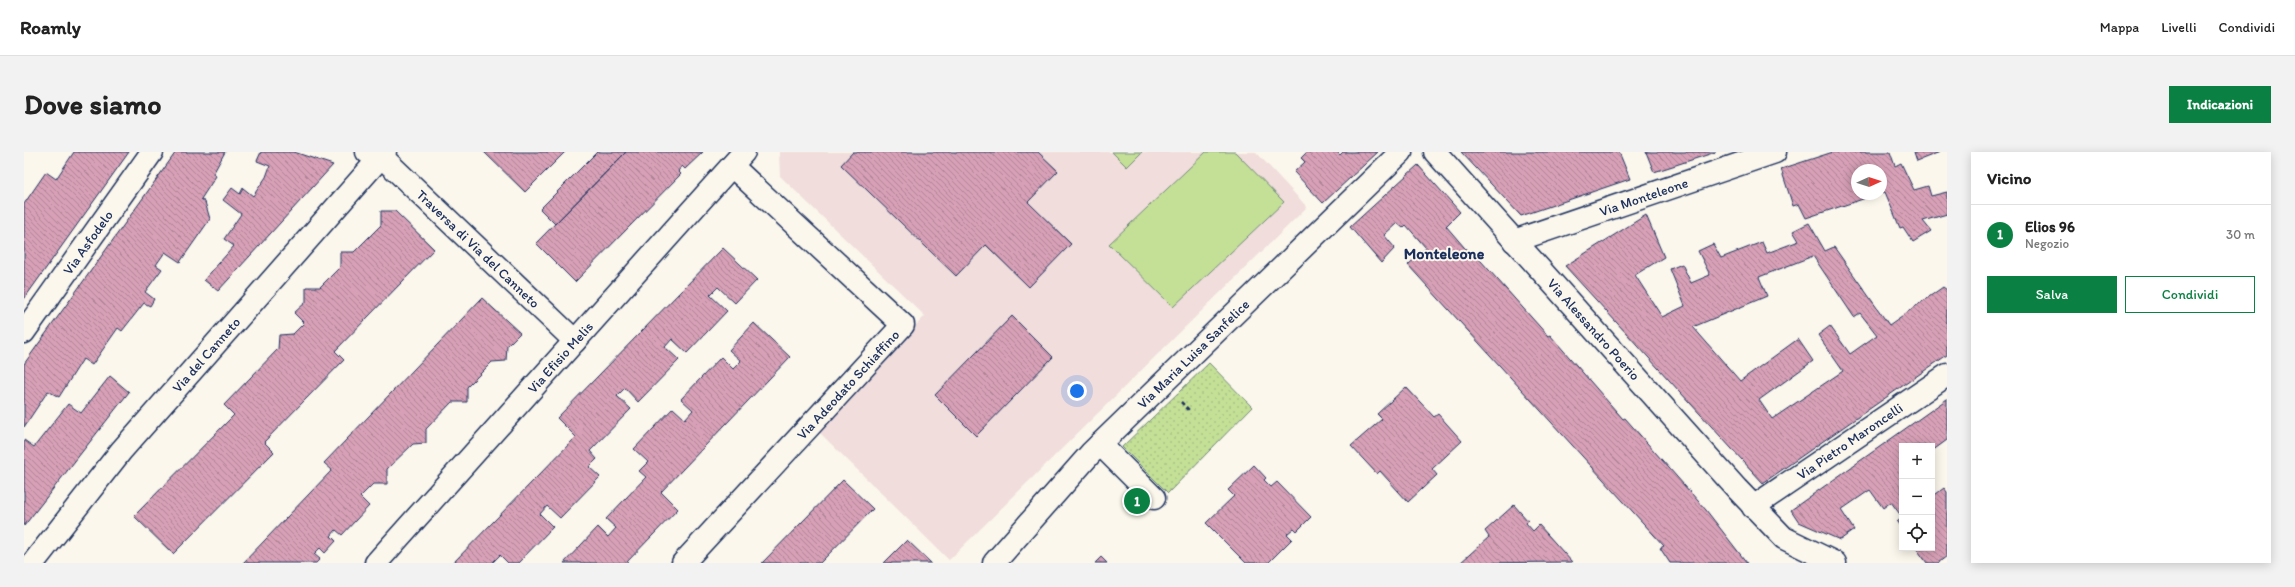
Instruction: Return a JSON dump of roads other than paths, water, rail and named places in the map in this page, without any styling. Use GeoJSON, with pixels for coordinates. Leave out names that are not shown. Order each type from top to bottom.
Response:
{"type":"FeatureCollection","features":[{"type":"Feature","properties":{"kind":"street","name":"Via Asfodelo"},"geometry":{"type":"LineString","coordinates":[[24,332],[152,152]]}},
{"type":"Feature","properties":{"kind":"street","name":"Via Maria Luisa Sanfelice"},"geometry":{"type":"LineString","coordinates":[[994,563],[1100,444],[1401,152]]}},
{"type":"Feature","properties":{"kind":"street","name":"Via Alessandro Poerio"},"geometry":{"type":"LineString","coordinates":[[1435,152],[1753,507],[1784,538],[1835,563]]}},
{"type":"Feature","properties":{"kind":"street","name":"Via Monteleone"},"geometry":{"type":"LineString","coordinates":[[1514,241],[1774,152]]}},
{"type":"Feature","properties":{"kind":"street","name":"Traversa di Via del Canneto"},"geometry":{"type":"LineString","coordinates":[[378,153],[575,341]]}},
{"type":"Feature","properties":{"kind":"street","name":"Via del Canneto"},"geometry":{"type":"LineString","coordinates":[[33,563],[121,451],[378,153]]}},
{"type":"Feature","properties":{"kind":"street","name":"Via Efisio Melis"},"geometry":{"type":"LineString","coordinates":[[376,563],[738,159]]}},
{"type":"Feature","properties":{"kind":"street","name":"Via Adeodato Schiaffino"},"geometry":{"type":"LineString","coordinates":[[683,563],[903,325],[738,159]]}},
{"type":"Feature","properties":{"kind":"street","name":"Via Pietro Maroncelli"},"geometry":{"type":"LineString","coordinates":[[1753,507],[1947,375]]}},
{"type":"Feature","properties":{"kind":"street"},"geometry":{"type":"LineString","coordinates":[[1100,444],[1154,498]]}},
{"type":"Feature","properties":{"kind":"place","name":"Elios 96"},"geometry":{"type":"Point","coordinates":[1137,501]}},
{"type":"Feature","properties":{"kind":"district","name":"Monteleone"},"geometry":{"type":"Point","coordinates":[1444,253]}}]}
